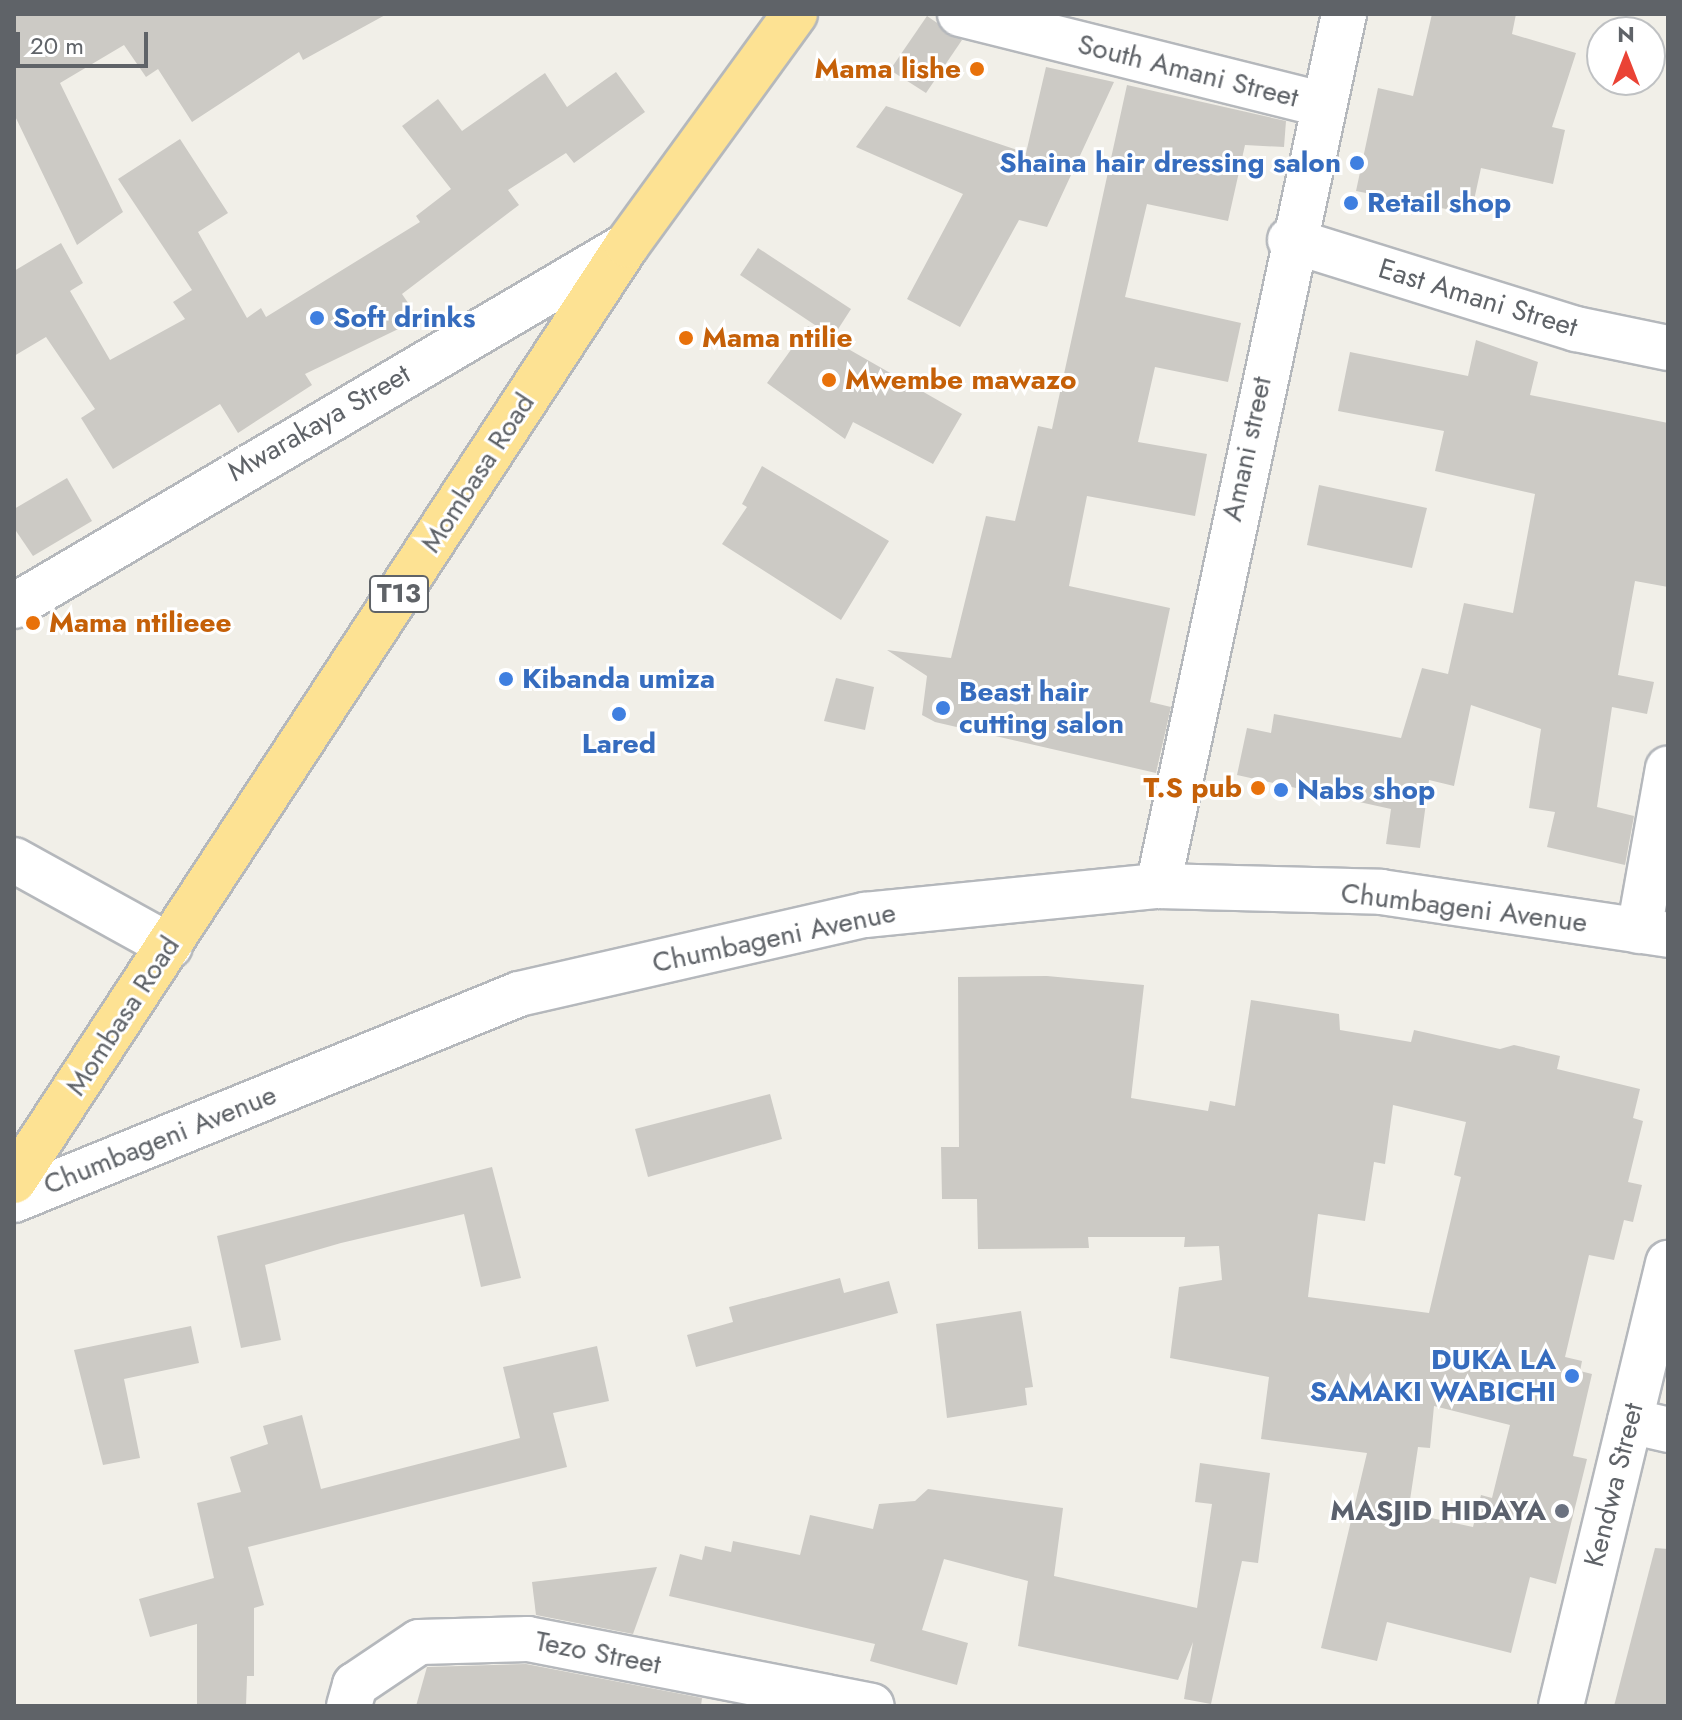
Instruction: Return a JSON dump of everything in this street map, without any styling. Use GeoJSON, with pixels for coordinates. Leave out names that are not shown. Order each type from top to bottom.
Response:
{"type":"FeatureCollection","features":[{"type":"Feature","properties":{"kind":"highway","name":"Mombasa Road"},"geometry":{"type":"LineString","coordinates":[[14,1181],[627,245],[795,14]]}},
{"type":"Feature","properties":{"kind":"street","name":"South Amani Street"},"geometry":{"type":"LineString","coordinates":[[960,14],[1322,104]]}},
{"type":"Feature","properties":{"kind":"street","name":"Amani street"},"geometry":{"type":"LineString","coordinates":[[1158,886],[1290,240],[1344,14]]}},
{"type":"Feature","properties":{"kind":"street","name":"East Amani Street"},"geometry":{"type":"LineString","coordinates":[[1290,240],[1576,329],[1668,348]]}},
{"type":"Feature","properties":{"kind":"street","name":"Mwarakaya Street"},"geometry":{"type":"LineString","coordinates":[[14,606],[627,245]]}},
{"type":"Feature","properties":{"kind":"street"},"geometry":{"type":"LineString","coordinates":[[1654,933],[1668,769]]}},
{"type":"Feature","properties":{"kind":"street"},"geometry":{"type":"LineString","coordinates":[[14,860],[170,946]]}},
{"type":"Feature","properties":{"kind":"street","name":"Chumbageni Avenue"},"geometry":{"type":"LineString","coordinates":[[14,1200],[519,994],[865,915],[1158,886],[1381,892],[1654,933]]}},
{"type":"Feature","properties":{"kind":"street","name":"Kendwa Street"},"geometry":{"type":"LineString","coordinates":[[1561,1706],[1649,1426],[1668,1263]]}},
{"type":"Feature","properties":{"kind":"street","name":"Tezo Street"},"geometry":{"type":"LineString","coordinates":[[349,1706],[355,1685],[419,1642],[528,1639],[872,1706]]}},
{"type":"Feature","properties":{"kind":"building"},"geometry":{"type":"Polygon","coordinates":[[[14,14],[387,14],[303,60],[299,52],[192,122],[158,69],[146,77],[124,45],[60,83],[123,212],[77,245],[14,114],[14,14]]]}},
{"type":"Feature","properties":{"kind":"building"},"geometry":{"type":"Polygon","coordinates":[[[1432,14],[1516,14],[1512,34],[1576,53],[1552,127],[1565,130],[1553,184],[1481,168],[1471,214],[1356,191],[1378,88],[1413,96],[1432,14]]]}},
{"type":"Feature","properties":{"kind":"building"},"geometry":{"type":"Polygon","coordinates":[[[927,16],[962,40],[926,93],[890,70],[927,16]]]}},
{"type":"Feature","properties":{"kind":"building"},"geometry":{"type":"Polygon","coordinates":[[[1046,67],[1114,82],[1047,227],[1019,220],[960,327],[907,299],[963,194],[856,147],[886,106],[1026,153],[1046,67]]]}},
{"type":"Feature","properties":{"kind":"building"},"geometry":{"type":"Polygon","coordinates":[[[616,72],[645,112],[574,163],[566,153],[508,190],[519,205],[402,294],[419,319],[305,374],[312,385],[238,433],[220,404],[113,469],[81,418],[95,409],[46,337],[14,356],[14,271],[61,243],[83,283],[70,291],[110,360],[185,319],[173,302],[192,290],[118,179],[180,139],[228,213],[198,232],[247,318],[261,308],[266,317],[420,222],[416,216],[451,189],[402,126],[438,99],[462,131],[545,73],[567,107],[616,72]]]}},
{"type":"Feature","properties":{"kind":"building"},"geometry":{"type":"Polygon","coordinates":[[[1127,85],[1286,121],[1284,147],[1245,145],[1228,221],[1147,204],[1125,297],[1241,323],[1228,382],[1155,367],[1138,442],[1207,454],[1195,516],[1087,496],[1069,586],[1170,608],[1150,702],[1171,707],[1156,773],[935,722],[922,715],[927,676],[887,650],[951,658],[986,516],[1015,521],[1038,426],[1052,429],[1127,85]]]}},
{"type":"Feature","properties":{"kind":"building"},"geometry":{"type":"Polygon","coordinates":[[[758,248],[851,309],[833,337],[740,275],[758,248]]]}},
{"type":"Feature","properties":{"kind":"building"},"geometry":{"type":"Polygon","coordinates":[[[808,326],[962,414],[933,464],[853,422],[845,439],[767,383],[808,326]]]}},
{"type":"Feature","properties":{"kind":"building"},"geometry":{"type":"Polygon","coordinates":[[[1476,340],[1538,362],[1530,395],[1668,423],[1668,587],[1635,581],[1618,675],[1654,682],[1647,714],[1612,707],[1597,807],[1634,816],[1625,865],[1547,847],[1555,812],[1529,808],[1541,729],[1471,705],[1454,786],[1429,780],[1420,848],[1386,844],[1391,809],[1237,775],[1247,728],[1271,733],[1274,714],[1401,738],[1422,668],[1448,674],[1464,603],[1513,613],[1535,494],[1435,471],[1444,431],[1338,411],[1350,352],[1468,376],[1476,340]]]}},
{"type":"Feature","properties":{"kind":"building"},"geometry":{"type":"Polygon","coordinates":[[[762,466],[889,541],[841,620],[722,544],[747,507],[742,504],[762,466]]]}},
{"type":"Feature","properties":{"kind":"building"},"geometry":{"type":"Polygon","coordinates":[[[67,478],[92,521],[33,556],[14,528],[14,509],[67,478]]]}},
{"type":"Feature","properties":{"kind":"building"},"geometry":{"type":"Polygon","coordinates":[[[1319,485],[1427,508],[1412,568],[1307,545],[1319,485]]]}},
{"type":"Feature","properties":{"kind":"building"},"geometry":{"type":"Polygon","coordinates":[[[836,678],[874,687],[865,730],[824,721],[836,678]]]}},
{"type":"Feature","properties":{"kind":"building"},"geometry":{"type":"Polygon","coordinates":[[[1047,976],[1144,985],[1131,1098],[1208,1111],[1210,1101],[1235,1106],[1251,1000],[1339,1014],[1340,1030],[1411,1042],[1414,1030],[1500,1049],[1514,1045],[1560,1056],[1557,1069],[1640,1089],[1633,1118],[1643,1121],[1628,1182],[1642,1185],[1633,1222],[1624,1220],[1614,1260],[1589,1255],[1565,1357],[1582,1361],[1580,1371],[1592,1374],[1573,1456],[1587,1459],[1556,1584],[1530,1577],[1511,1653],[1387,1622],[1377,1661],[1321,1648],[1367,1453],[1261,1439],[1269,1377],[1170,1358],[1179,1287],[1222,1280],[1219,1246],[1184,1247],[1185,1237],[1088,1237],[1089,1248],[978,1249],[977,1199],[942,1199],[941,1147],[959,1147],[958,977],[1047,976]],[[1393,1105],[1385,1164],[1374,1162],[1365,1221],[1318,1214],[1308,1297],[1429,1313],[1461,1177],[1454,1175],[1466,1122],[1393,1105]],[[1434,1406],[1430,1448],[1418,1447],[1408,1513],[1473,1527],[1481,1495],[1492,1498],[1510,1425],[1434,1406]]]}},
{"type":"Feature","properties":{"kind":"building"},"geometry":{"type":"Polygon","coordinates":[[[770,1094],[782,1139],[648,1177],[635,1129],[770,1094]]]}},
{"type":"Feature","properties":{"kind":"building"},"geometry":{"type":"Polygon","coordinates":[[[492,1167],[521,1278],[481,1287],[464,1214],[341,1243],[265,1265],[281,1340],[241,1348],[217,1236],[492,1167]]]}},
{"type":"Feature","properties":{"kind":"building"},"geometry":{"type":"Polygon","coordinates":[[[840,1278],[844,1293],[889,1281],[898,1313],[696,1367],[687,1335],[733,1322],[729,1307],[840,1278]]]}},
{"type":"Feature","properties":{"kind":"building"},"geometry":{"type":"Polygon","coordinates":[[[1021,1311],[1033,1387],[1025,1388],[1027,1405],[947,1418],[936,1324],[1021,1311]]]}},
{"type":"Feature","properties":{"kind":"building"},"geometry":{"type":"Polygon","coordinates":[[[191,1326],[199,1363],[124,1379],[140,1458],[103,1465],[74,1350],[191,1326]]]}},
{"type":"Feature","properties":{"kind":"building"},"geometry":{"type":"Polygon","coordinates":[[[597,1346],[609,1401],[553,1413],[567,1467],[248,1547],[264,1605],[254,1608],[254,1676],[247,1676],[246,1706],[197,1706],[197,1624],[150,1637],[139,1599],[214,1578],[197,1503],[241,1492],[230,1457],[268,1444],[263,1426],[302,1415],[321,1489],[520,1438],[503,1367],[597,1346]]]}},
{"type":"Feature","properties":{"kind":"building"},"geometry":{"type":"Polygon","coordinates":[[[1200,1463],[1270,1473],[1258,1563],[1242,1561],[1211,1704],[1184,1699],[1193,1642],[1178,1680],[1018,1646],[1028,1581],[944,1559],[922,1630],[968,1643],[957,1685],[870,1661],[875,1644],[669,1596],[680,1554],[702,1560],[705,1546],[731,1552],[733,1541],[800,1555],[810,1515],[873,1529],[879,1504],[915,1501],[928,1489],[1063,1508],[1054,1576],[1197,1608],[1212,1504],[1195,1502],[1200,1463]]]}},
{"type":"Feature","properties":{"kind":"building"},"geometry":{"type":"Polygon","coordinates":[[[1655,1548],[1668,1549],[1668,1706],[1614,1706],[1655,1548]]]}},
{"type":"Feature","properties":{"kind":"building"},"geometry":{"type":"Polygon","coordinates":[[[657,1567],[633,1634],[536,1615],[532,1582],[657,1567]]]}},
{"type":"Feature","properties":{"kind":"building"},"geometry":{"type":"Polygon","coordinates":[[[526,1664],[702,1698],[701,1706],[416,1706],[427,1667],[526,1664]]]}},
{"type":"Feature","properties":{"kind":"place","name":"Mama lishe"},"geometry":{"type":"Point","coordinates":[977,69]}},
{"type":"Feature","properties":{"kind":"place","name":"Shaina hair dressing salon"},"geometry":{"type":"Point","coordinates":[1357,163]}},
{"type":"Feature","properties":{"kind":"place","name":"Retail shop"},"geometry":{"type":"Point","coordinates":[1351,203]}},
{"type":"Feature","properties":{"kind":"place","name":"Soft drinks"},"geometry":{"type":"Point","coordinates":[317,318]}},
{"type":"Feature","properties":{"kind":"place","name":"Mama ntilie"},"geometry":{"type":"Point","coordinates":[686,338]}},
{"type":"Feature","properties":{"kind":"place","name":"Mwembe mawazo"},"geometry":{"type":"Point","coordinates":[829,380]}},
{"type":"Feature","properties":{"kind":"place","name":"Mama ntilieee"},"geometry":{"type":"Point","coordinates":[33,623]}},
{"type":"Feature","properties":{"kind":"place","name":"Kibanda umiza"},"geometry":{"type":"Point","coordinates":[506,679]}},
{"type":"Feature","properties":{"kind":"place","name":"Beast hair cutting salon"},"geometry":{"type":"Point","coordinates":[943,708]}},
{"type":"Feature","properties":{"kind":"place","name":"Lared"},"geometry":{"type":"Point","coordinates":[619,714]}},
{"type":"Feature","properties":{"kind":"place","name":"T.S pub"},"geometry":{"type":"Point","coordinates":[1258,788]}},
{"type":"Feature","properties":{"kind":"place","name":"Nabs shop"},"geometry":{"type":"Point","coordinates":[1281,790]}},
{"type":"Feature","properties":{"kind":"place","name":"DUKA LA SAMAKI WABICHI"},"geometry":{"type":"Point","coordinates":[1572,1376]}},
{"type":"Feature","properties":{"kind":"place","name":"MASJID HIDAYA"},"geometry":{"type":"Point","coordinates":[1562,1511]}}]}
